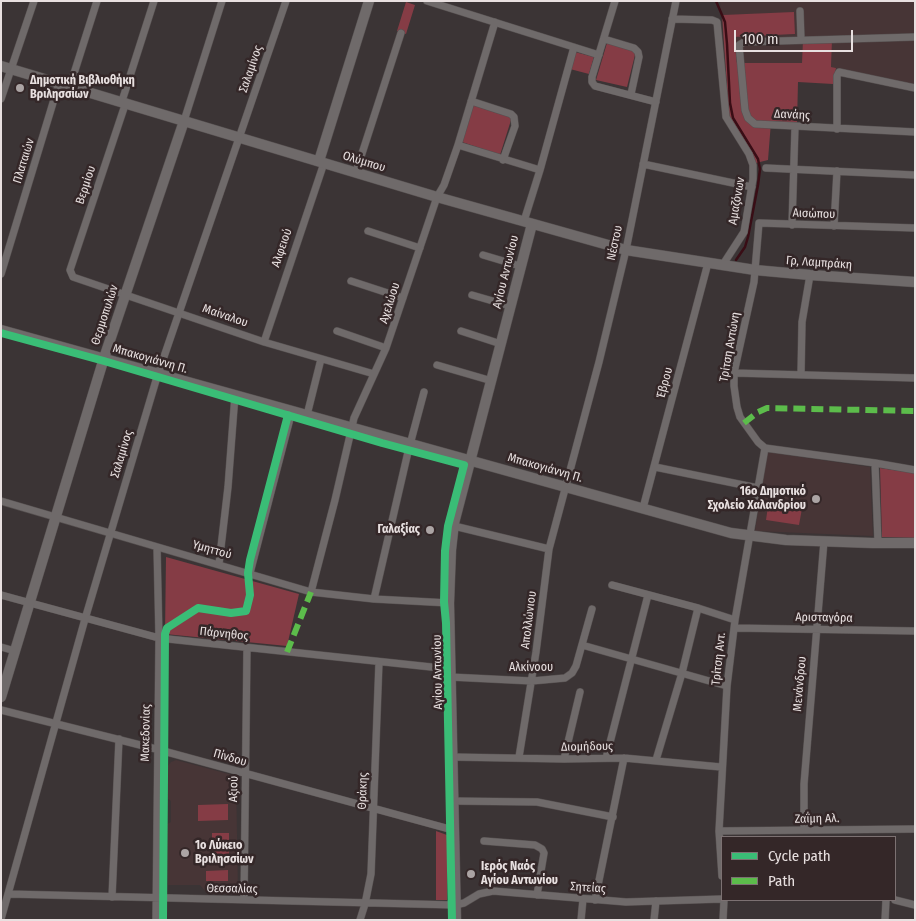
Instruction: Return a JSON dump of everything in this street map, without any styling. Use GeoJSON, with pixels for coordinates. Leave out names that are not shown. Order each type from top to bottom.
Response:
{"type":"FeatureCollection","features":[{"type":"Feature","properties":{"kind":"street"},"geometry":{"type":"LineString","coordinates":[[1,99],[6,68],[34,1]]}},
{"type":"Feature","properties":{"kind":"street"},"geometry":{"type":"LineString","coordinates":[[70,86],[97,1]]}},
{"type":"Feature","properties":{"kind":"street","name":"Βερμίου"},"geometry":{"type":"LineString","coordinates":[[71,275],[70,270],[154,1]]}},
{"type":"Feature","properties":{"kind":"street","name":"Θερμοπυλών"},"geometry":{"type":"LineString","coordinates":[[1,697],[104,358],[222,1]]}},
{"type":"Feature","properties":{"kind":"street","name":"Σαλαμίνος"},"geometry":{"type":"LineString","coordinates":[[1,919],[85,620],[158,373],[286,1]]}},
{"type":"Feature","properties":{"kind":"street","name":"Αλφειού"},"geometry":{"type":"LineString","coordinates":[[264,342],[321,162],[369,1]]}},
{"type":"Feature","properties":{"kind":"street"},"geometry":{"type":"LineString","coordinates":[[427,1],[446,4],[495,22],[599,55]]}},
{"type":"Feature","properties":{"kind":"street"},"geometry":{"type":"LineString","coordinates":[[615,1],[592,82],[595,86],[656,102]]}},
{"type":"Feature","properties":{"kind":"street","name":"Νέστου"},"geometry":{"type":"LineString","coordinates":[[565,487],[597,371],[626,250],[676,1]]}},
{"type":"Feature","properties":{"kind":"street"},"geometry":{"type":"LineString","coordinates":[[800,11],[801,39],[915,37]]}},
{"type":"Feature","properties":{"kind":"street","name":"Αμαζόνων"},"geometry":{"type":"LineString","coordinates":[[672,19],[714,20],[717,22],[726,118],[752,161],[754,173],[742,236],[722,266]]}},
{"type":"Feature","properties":{"kind":"street","name":"Αχελώου"},"geometry":{"type":"LineString","coordinates":[[310,592],[335,500],[354,418],[386,348],[437,197],[444,185],[458,145],[495,22]]}},
{"type":"Feature","properties":{"kind":"street"},"geometry":{"type":"LineString","coordinates":[[356,172],[401,33]]}},
{"type":"Feature","properties":{"kind":"street"},"geometry":{"type":"LineString","coordinates":[[604,39],[634,48],[638,52],[639,57],[631,94]]}},
{"type":"Feature","properties":{"kind":"street","name":"Δανάης"},"geometry":{"type":"LineString","coordinates":[[801,39],[740,43],[744,104],[747,116],[752,122],[757,125],[915,132]]}},
{"type":"Feature","properties":{"kind":"street"},"geometry":{"type":"LineString","coordinates":[[528,222],[540,170],[574,47]]}},
{"type":"Feature","properties":{"kind":"street","name":"Ολύμπου"},"geometry":{"type":"LineString","coordinates":[[6,68],[437,197],[626,250],[722,266]]}},
{"type":"Feature","properties":{"kind":"street"},"geometry":{"type":"LineString","coordinates":[[837,129],[838,72],[915,88]]}},
{"type":"Feature","properties":{"kind":"street","name":"Πλαταιών"},"geometry":{"type":"LineString","coordinates":[[1,274],[5,250],[59,83]]}},
{"type":"Feature","properties":{"kind":"street"},"geometry":{"type":"LineString","coordinates":[[471,101],[511,114],[514,117],[515,126],[503,160]]}},
{"type":"Feature","properties":{"kind":"street"},"geometry":{"type":"LineString","coordinates":[[792,224],[795,127]]}},
{"type":"Feature","properties":{"kind":"street"},"geometry":{"type":"LineString","coordinates":[[458,145],[540,170]]}},
{"type":"Feature","properties":{"kind":"street"},"geometry":{"type":"LineString","coordinates":[[642,164],[752,187]]}},
{"type":"Feature","properties":{"kind":"street"},"geometry":{"type":"LineString","coordinates":[[766,168],[915,175]]}},
{"type":"Feature","properties":{"kind":"street"},"geometry":{"type":"LineString","coordinates":[[834,226],[837,172]]}},
{"type":"Feature","properties":{"kind":"street","name":"Αγίου Αντωνίου"},"geometry":{"type":"LineString","coordinates":[[456,920],[449,603],[451,550],[454,526],[520,266],[528,222]]}},
{"type":"Feature","properties":{"kind":"street","name":"Αισώπου"},"geometry":{"type":"LineString","coordinates":[[750,269],[759,224],[915,228]]}},
{"type":"Feature","properties":{"kind":"street"},"geometry":{"type":"LineString","coordinates":[[368,232],[420,248]]}},
{"type":"Feature","properties":{"kind":"street"},"geometry":{"type":"LineString","coordinates":[[483,255],[520,266]]}},
{"type":"Feature","properties":{"kind":"street","name":"Έβρου"},"geometry":{"type":"LineString","coordinates":[[643,508],[708,264]]}},
{"type":"Feature","properties":{"kind":"street","name":"Γρ, Λαμπράκη"},"geometry":{"type":"LineString","coordinates":[[722,266],[810,275],[915,282]]}},
{"type":"Feature","properties":{"kind":"street","name":"Τρίτση Αντώνη"},"geometry":{"type":"LineString","coordinates":[[750,269],[753,286],[734,373],[734,393],[739,414],[758,442],[765,448]]}},
{"type":"Feature","properties":{"kind":"street","name":"Μαίναλου"},"geometry":{"type":"LineString","coordinates":[[71,275],[75,279],[180,312],[264,342],[374,374]]}},
{"type":"Feature","properties":{"kind":"street"},"geometry":{"type":"LineString","coordinates":[[801,374],[802,322],[810,275]]}},
{"type":"Feature","properties":{"kind":"street"},"geometry":{"type":"LineString","coordinates":[[351,281],[403,298]]}},
{"type":"Feature","properties":{"kind":"street"},"geometry":{"type":"LineString","coordinates":[[472,295],[510,306]]}},
{"type":"Feature","properties":{"kind":"street","name":"Μπακογιάννη Π."},"geometry":{"type":"LineString","coordinates":[[1,330],[714,529],[750,536],[824,541],[915,543]]}},
{"type":"Feature","properties":{"kind":"street"},"geometry":{"type":"LineString","coordinates":[[337,331],[386,348]]}},
{"type":"Feature","properties":{"kind":"street"},"geometry":{"type":"LineString","coordinates":[[461,331],[501,344]]}},
{"type":"Feature","properties":{"kind":"street"},"geometry":{"type":"LineString","coordinates":[[307,415],[321,359]]}},
{"type":"Feature","properties":{"kind":"street"},"geometry":{"type":"LineString","coordinates":[[437,365],[492,381]]}},
{"type":"Feature","properties":{"kind":"street"},"geometry":{"type":"LineString","coordinates":[[734,373],[915,378]]}},
{"type":"Feature","properties":{"kind":"street"},"geometry":{"type":"LineString","coordinates":[[374,599],[410,443],[424,392]]}},
{"type":"Feature","properties":{"kind":"street"},"geometry":{"type":"LineString","coordinates":[[219,564],[228,487],[235,395]]}},
{"type":"Feature","properties":{"kind":"street"},"geometry":{"type":"LineString","coordinates":[[250,573],[292,411]]}},
{"type":"Feature","properties":{"kind":"street"},"geometry":{"type":"LineString","coordinates":[[765,448],[915,470]]}},
{"type":"Feature","properties":{"kind":"street","name":"Τρίτση Αντ."},"geometry":{"type":"LineString","coordinates":[[721,861],[719,831],[721,768],[727,686],[735,620],[765,448]]}},
{"type":"Feature","properties":{"kind":"street"},"geometry":{"type":"LineString","coordinates":[[875,463],[878,543]]}},
{"type":"Feature","properties":{"kind":"street"},"geometry":{"type":"LineString","coordinates":[[655,467],[758,488]]}},
{"type":"Feature","properties":{"kind":"street","name":"Απολλώνιου"},"geometry":{"type":"LineString","coordinates":[[520,757],[549,549],[565,487]]}},
{"type":"Feature","properties":{"kind":"street","name":"Υμηττού"},"geometry":{"type":"LineString","coordinates":[[1,501],[310,592],[374,599],[449,603]]}},
{"type":"Feature","properties":{"kind":"street"},"geometry":{"type":"LineString","coordinates":[[454,526],[549,549]]}},
{"type":"Feature","properties":{"kind":"street","name":"Μενάνδρου"},"geometry":{"type":"LineString","coordinates":[[804,830],[804,784],[824,541]]}},
{"type":"Feature","properties":{"kind":"street","name":"Μακεδονίας"},"geometry":{"type":"LineString","coordinates":[[156,920],[156,749],[159,638],[157,547]]}},
{"type":"Feature","properties":{"kind":"street"},"geometry":{"type":"LineString","coordinates":[[612,585],[735,620]]}},
{"type":"Feature","properties":{"kind":"street","name":"Πάρνηθος"},"geometry":{"type":"LineString","coordinates":[[1,595],[85,620],[159,638],[379,662],[450,673]]}},
{"type":"Feature","properties":{"kind":"street"},"geometry":{"type":"LineString","coordinates":[[606,758],[648,595]]}},
{"type":"Feature","properties":{"kind":"street"},"geometry":{"type":"LineString","coordinates":[[656,760],[682,673],[698,608]]}},
{"type":"Feature","properties":{"kind":"street","name":"Αλκίνοου"},"geometry":{"type":"LineString","coordinates":[[450,673],[532,681],[556,680],[568,677],[576,666],[592,609]]}},
{"type":"Feature","properties":{"kind":"street","name":"Αρισταγόρα"},"geometry":{"type":"LineString","coordinates":[[734,628],[915,631]]}},
{"type":"Feature","properties":{"kind":"street"},"geometry":{"type":"LineString","coordinates":[[582,645],[727,686]]}},
{"type":"Feature","properties":{"kind":"street"},"geometry":{"type":"LineString","coordinates":[[1,647],[15,651]]}},
{"type":"Feature","properties":{"kind":"street","name":"Αξιού"},"geometry":{"type":"LineString","coordinates":[[244,900],[247,648]]}},
{"type":"Feature","properties":{"kind":"street","name":"Θράκης"},"geometry":{"type":"LineString","coordinates":[[360,920],[366,904],[370,874],[379,662]]}},
{"type":"Feature","properties":{"kind":"street"},"geometry":{"type":"LineString","coordinates":[[564,760],[580,692]]}},
{"type":"Feature","properties":{"kind":"street","name":"Πίνδου"},"geometry":{"type":"LineString","coordinates":[[1,710],[119,739],[453,830]]}},
{"type":"Feature","properties":{"kind":"street"},"geometry":{"type":"LineString","coordinates":[[112,897],[119,739]]}},
{"type":"Feature","properties":{"kind":"street","name":"Διομήδους"},"geometry":{"type":"LineString","coordinates":[[452,757],[520,757],[564,760],[624,758],[721,768]]}},
{"type":"Feature","properties":{"kind":"street"},"geometry":{"type":"LineString","coordinates":[[595,900],[624,758]]}},
{"type":"Feature","properties":{"kind":"street"},"geometry":{"type":"LineString","coordinates":[[452,801],[538,802],[613,817]]}},
{"type":"Feature","properties":{"kind":"street","name":"Ζαΐμη Αλ."},"geometry":{"type":"LineString","coordinates":[[719,831],[915,829]]}},
{"type":"Feature","properties":{"kind":"street"},"geometry":{"type":"LineString","coordinates":[[484,841],[535,846],[542,849],[544,853],[537,895]]}},
{"type":"Feature","properties":{"kind":"street","name":"Σητείας"},"geometry":{"type":"LineString","coordinates":[[455,905],[486,891],[595,900],[721,900]]}},
{"type":"Feature","properties":{"kind":"street","name":"Θεσσαλίας"},"geometry":{"type":"LineString","coordinates":[[9,894],[455,905]]}},
{"type":"Feature","properties":{"kind":"street"},"geometry":{"type":"LineString","coordinates":[[582,920],[583,898]]}},
{"type":"Feature","properties":{"kind":"street"},"geometry":{"type":"LineString","coordinates":[[896,900],[915,905]]}},
{"type":"Feature","properties":{"kind":"street"},"geometry":{"type":"LineString","coordinates":[[654,920],[656,901]]}},
{"type":"Feature","properties":{"kind":"street"},"geometry":{"type":"LineString","coordinates":[[723,901],[723,920]]}},
{"type":"Feature","properties":{"kind":"street"},"geometry":{"type":"LineString","coordinates":[[886,901],[886,920]]}},
{"type":"Feature","properties":{"kind":"shaded area"},"geometry":{"type":"Polygon","coordinates":[[[720,1],[915,1],[915,86],[831,67],[832,41],[803,63],[737,63],[733,37],[795,34],[794,13],[721,15],[720,1]]]}},
{"type":"Feature","properties":{"kind":"shaded area"},"geometry":{"type":"Polygon","coordinates":[[[406,2],[415,5],[406,34],[397,31],[406,2]]]}},
{"type":"Feature","properties":{"kind":"shaded area"},"geometry":{"type":"Polygon","coordinates":[[[794,12],[795,34],[734,37],[737,63],[802,63],[803,40],[832,41],[831,67],[836,68],[833,84],[798,82],[797,124],[771,122],[768,160],[756,163],[729,116],[722,15],[794,12]]]}},
{"type":"Feature","properties":{"kind":"shaded area"},"geometry":{"type":"Polygon","coordinates":[[[607,43],[636,51],[627,87],[596,80],[607,43]]]}},
{"type":"Feature","properties":{"kind":"shaded area"},"geometry":{"type":"Polygon","coordinates":[[[575,52],[594,57],[589,74],[570,69],[575,52]]]}},
{"type":"Feature","properties":{"kind":"shaded area"},"geometry":{"type":"Polygon","coordinates":[[[472,103],[512,117],[500,155],[459,141],[472,103]]]}},
{"type":"Feature","properties":{"kind":"shaded area","name":"16ο Δημοτικό Σχολείο Χαλανδρίου"},"geometry":{"type":"Polygon","coordinates":[[[767,452],[870,467],[873,536],[755,531],[767,452]]]}},
{"type":"Feature","properties":{"kind":"shaded area"},"geometry":{"type":"Polygon","coordinates":[[[880,468],[914,473],[915,538],[882,537],[880,468]]]}},
{"type":"Feature","properties":{"kind":"shaded area"},"geometry":{"type":"Polygon","coordinates":[[[769,499],[803,503],[799,525],[766,520],[769,499]]]}},
{"type":"Feature","properties":{"kind":"shaded area"},"geometry":{"type":"Polygon","coordinates":[[[166,557],[299,594],[287,646],[165,634],[166,557]]]}},
{"type":"Feature","properties":{"kind":"shaded area"},"geometry":{"type":"Polygon","coordinates":[[[176,760],[236,776],[238,892],[206,892],[200,885],[168,885],[167,824],[171,822],[171,801],[168,799],[166,768],[171,762],[176,760]]]}},
{"type":"Feature","properties":{"kind":"shaded area"},"geometry":{"type":"Polygon","coordinates":[[[228,804],[228,820],[198,821],[198,805],[228,804]]]}},
{"type":"Feature","properties":{"kind":"shaded area"},"geometry":{"type":"Polygon","coordinates":[[[436,831],[447,835],[447,900],[436,900],[436,831]]]}},
{"type":"Feature","properties":{"kind":"shaded area"},"geometry":{"type":"Polygon","coordinates":[[[212,833],[229,833],[229,862],[212,862],[212,833]]]}},
{"type":"Feature","properties":{"kind":"shaded area"},"geometry":{"type":"Polygon","coordinates":[[[228,870],[228,881],[206,881],[206,871],[228,870]]]}},
{"type":"Feature","properties":{"kind":"waterway"},"geometry":{"type":"LineString","coordinates":[[716,1],[725,22],[730,103],[733,118],[758,159],[760,169],[748,237],[745,247],[736,260]]}},
{"type":"Feature","properties":{"kind":"marked path"},"geometry":{"type":"LineString","coordinates":[[744,423],[758,412],[767,408],[915,411]]}},
{"type":"Feature","properties":{"kind":"marked path"},"geometry":{"type":"LineString","coordinates":[[287,652],[311,592]]}},
{"type":"Feature","properties":{"kind":"cycle path"},"geometry":{"type":"LineString","coordinates":[[1,333],[464,465],[448,526],[445,551],[444,602],[452,920]]}},
{"type":"Feature","properties":{"kind":"cycle path"},"geometry":{"type":"LineString","coordinates":[[163,920],[165,634],[167,628],[198,608],[231,613],[246,611],[250,595],[248,573],[250,560],[288,415]]}},
{"type":"Feature","properties":{"kind":"place","name":"Δημοτική Βιβλιοθήκη Βριλησσίων"},"geometry":{"type":"Point","coordinates":[20,88]}},
{"type":"Feature","properties":{"kind":"place","name":"16ο Δημοτικό Σχολείο Χαλανδρίου"},"geometry":{"type":"Point","coordinates":[816,499]}},
{"type":"Feature","properties":{"kind":"place","name":"Γαλαξίας"},"geometry":{"type":"Point","coordinates":[430,530]}},
{"type":"Feature","properties":{"kind":"place","name":"1o Λύκειο Βριλησσίων"},"geometry":{"type":"Point","coordinates":[185,853]}},
{"type":"Feature","properties":{"kind":"place","name":"Ιερός Ναός Αγίου Αντωνίου"},"geometry":{"type":"Point","coordinates":[471,874]}}]}
